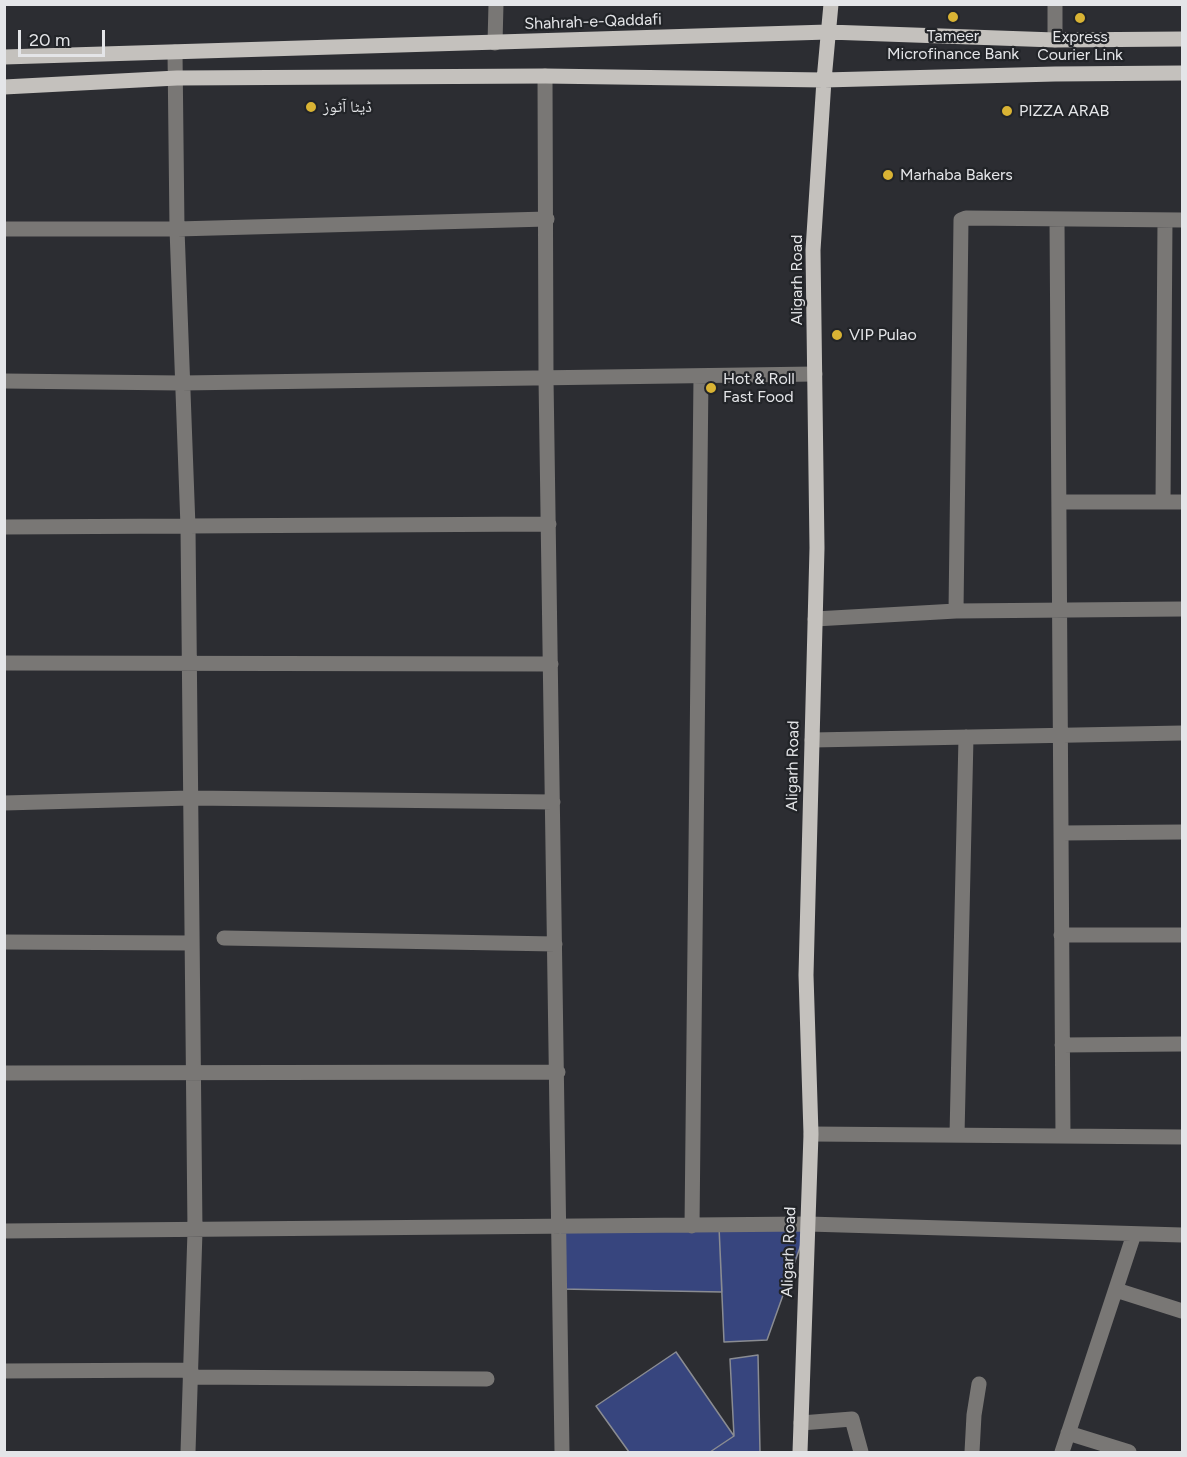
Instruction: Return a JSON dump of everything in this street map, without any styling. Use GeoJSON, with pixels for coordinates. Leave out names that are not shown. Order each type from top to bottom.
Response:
{"type":"FeatureCollection","features":[{"type":"Feature","properties":{"kind":"main road","name":"Aligarh Road"},"geometry":{"type":"LineString","coordinates":[[800,1452],[811,1134],[806,975],[817,548],[813,250],[831,4]]}},
{"type":"Feature","properties":{"kind":"main road","name":"Shahrah-e-Qaddafi"},"geometry":{"type":"LineString","coordinates":[[4,57],[828,32],[1055,39],[1182,39]]}},
{"type":"Feature","properties":{"kind":"main road"},"geometry":{"type":"LineString","coordinates":[[4,87],[177,78],[545,76],[824,80],[1182,73]]}},
{"type":"Feature","properties":{"kind":"street"},"geometry":{"type":"LineString","coordinates":[[495,43],[496,4]]}},
{"type":"Feature","properties":{"kind":"street"},"geometry":{"type":"LineString","coordinates":[[1055,39],[1056,4]]}},
{"type":"Feature","properties":{"kind":"street"},"geometry":{"type":"LineString","coordinates":[[175,52],[181,383],[188,526],[195,1231],[188,1452]]}},
{"type":"Feature","properties":{"kind":"street"},"geometry":{"type":"LineString","coordinates":[[545,76],[546,378],[562,1452]]}},
{"type":"Feature","properties":{"kind":"street"},"geometry":{"type":"LineString","coordinates":[[956,611],[961,220],[966,218],[1182,220]]}},
{"type":"Feature","properties":{"kind":"street"},"geometry":{"type":"LineString","coordinates":[[4,229],[177,229],[547,219]]}},
{"type":"Feature","properties":{"kind":"street"},"geometry":{"type":"LineString","coordinates":[[1057,219],[1063,1136]]}},
{"type":"Feature","properties":{"kind":"street"},"geometry":{"type":"LineString","coordinates":[[1163,502],[1165,220]]}},
{"type":"Feature","properties":{"kind":"street"},"geometry":{"type":"LineString","coordinates":[[4,381],[181,383],[815,374]]}},
{"type":"Feature","properties":{"kind":"street"},"geometry":{"type":"LineString","coordinates":[[692,1226],[701,376]]}},
{"type":"Feature","properties":{"kind":"street"},"geometry":{"type":"LineString","coordinates":[[1059,501],[1182,502]]}},
{"type":"Feature","properties":{"kind":"street"},"geometry":{"type":"LineString","coordinates":[[4,528],[549,524]]}},
{"type":"Feature","properties":{"kind":"street"},"geometry":{"type":"LineString","coordinates":[[815,619],[956,611],[1182,609]]}},
{"type":"Feature","properties":{"kind":"street"},"geometry":{"type":"LineString","coordinates":[[4,663],[551,664]]}},
{"type":"Feature","properties":{"kind":"street"},"geometry":{"type":"LineString","coordinates":[[812,740],[1182,733]]}},
{"type":"Feature","properties":{"kind":"street"},"geometry":{"type":"LineString","coordinates":[[957,1135],[966,737]]}},
{"type":"Feature","properties":{"kind":"street"},"geometry":{"type":"LineString","coordinates":[[4,803],[190,798],[553,802]]}},
{"type":"Feature","properties":{"kind":"street"},"geometry":{"type":"LineString","coordinates":[[1061,833],[1182,832]]}},
{"type":"Feature","properties":{"kind":"street"},"geometry":{"type":"LineString","coordinates":[[1061,935],[1182,935]]}},
{"type":"Feature","properties":{"kind":"street"},"geometry":{"type":"LineString","coordinates":[[224,938],[555,944]]}},
{"type":"Feature","properties":{"kind":"street"},"geometry":{"type":"LineString","coordinates":[[4,942],[192,943]]}},
{"type":"Feature","properties":{"kind":"street"},"geometry":{"type":"LineString","coordinates":[[1062,1045],[1182,1044]]}},
{"type":"Feature","properties":{"kind":"street"},"geometry":{"type":"LineString","coordinates":[[4,1073],[558,1072]]}},
{"type":"Feature","properties":{"kind":"street"},"geometry":{"type":"LineString","coordinates":[[811,1134],[1182,1137]]}},
{"type":"Feature","properties":{"kind":"street"},"geometry":{"type":"LineString","coordinates":[[4,1232],[808,1224],[1182,1235]]}},
{"type":"Feature","properties":{"kind":"street"},"geometry":{"type":"LineString","coordinates":[[1062,1452],[1134,1234]]}},
{"type":"Feature","properties":{"kind":"street"},"geometry":{"type":"LineString","coordinates":[[1116,1290],[1182,1311]]}},
{"type":"Feature","properties":{"kind":"street"},"geometry":{"type":"LineString","coordinates":[[4,1371],[487,1379]]}},
{"type":"Feature","properties":{"kind":"street"},"geometry":{"type":"LineString","coordinates":[[972,1452],[979,1384]]}},
{"type":"Feature","properties":{"kind":"street"},"geometry":{"type":"LineString","coordinates":[[801,1423],[852,1419],[861,1452]]}},
{"type":"Feature","properties":{"kind":"street"},"geometry":{"type":"LineString","coordinates":[[1068,1433],[1129,1452]]}},
{"type":"Feature","properties":{"kind":"building"},"geometry":{"type":"Polygon","coordinates":[[[808,1225],[767,1340],[724,1342],[719,1227],[808,1225]]]}},
{"type":"Feature","properties":{"kind":"building"},"geometry":{"type":"Polygon","coordinates":[[[560,1227],[719,1227],[722,1292],[561,1289],[560,1227]]]}},
{"type":"Feature","properties":{"kind":"building"},"geometry":{"type":"Polygon","coordinates":[[[676,1352],[734,1436],[710,1452],[629,1452],[596,1406],[676,1352]]]}},
{"type":"Feature","properties":{"kind":"building"},"geometry":{"type":"Polygon","coordinates":[[[758,1355],[760,1452],[710,1452],[734,1436],[730,1359],[758,1355]]]}},
{"type":"Feature","properties":{"kind":"place","name":"Tameer Microfinance Bank"},"geometry":{"type":"Point","coordinates":[953,17]}},
{"type":"Feature","properties":{"kind":"place","name":"Express Courier Link"},"geometry":{"type":"Point","coordinates":[1080,18]}},
{"type":"Feature","properties":{"kind":"place","name":"ڈیٹا آٹوز"},"geometry":{"type":"Point","coordinates":[311,107]}},
{"type":"Feature","properties":{"kind":"place","name":"PIZZA ARAB"},"geometry":{"type":"Point","coordinates":[1007,111]}},
{"type":"Feature","properties":{"kind":"place","name":"Marhaba Bakers"},"geometry":{"type":"Point","coordinates":[888,175]}},
{"type":"Feature","properties":{"kind":"place","name":"VIP Pulao"},"geometry":{"type":"Point","coordinates":[837,335]}},
{"type":"Feature","properties":{"kind":"place","name":"Hot & Roll Fast Food"},"geometry":{"type":"Point","coordinates":[711,388]}}]}
